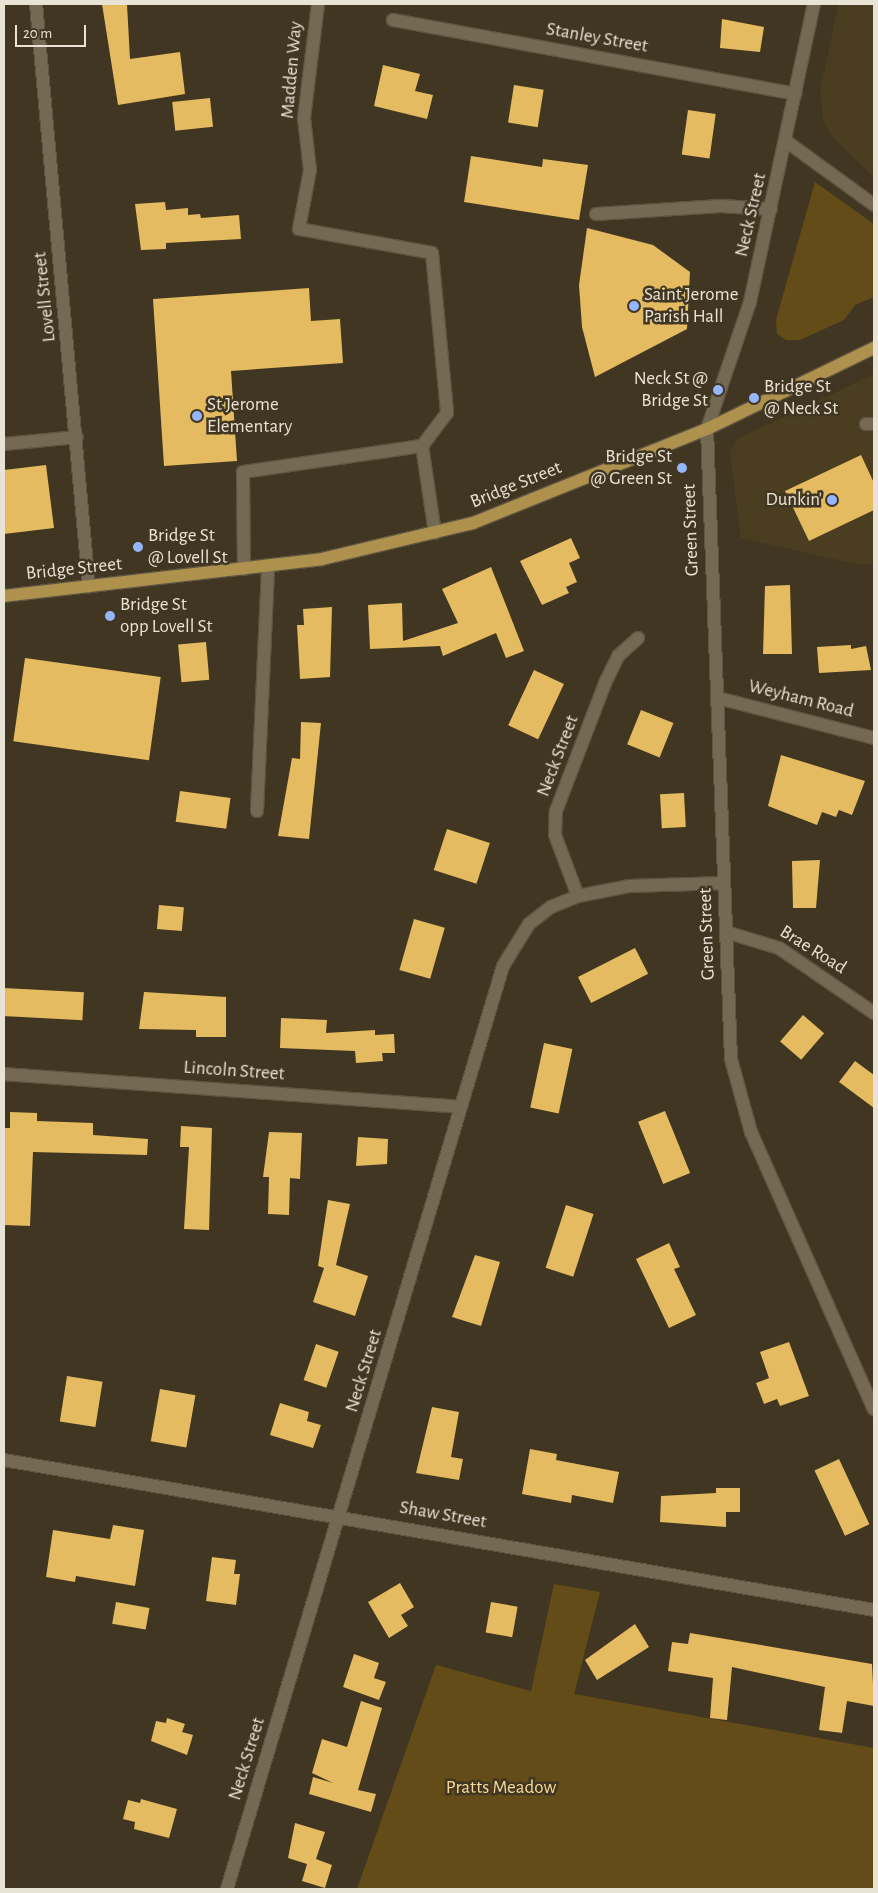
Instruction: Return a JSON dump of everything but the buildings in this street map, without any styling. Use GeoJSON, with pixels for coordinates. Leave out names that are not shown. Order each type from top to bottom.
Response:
{"type":"FeatureCollection","features":[{"type":"Feature","properties":{"kind":"main road","name":"Bridge Street"},"geometry":{"type":"LineString","coordinates":[[4,596],[322,559],[473,523],[707,429],[874,348]]}},
{"type":"Feature","properties":{"kind":"street","name":"Lovell Street"},"geometry":{"type":"LineString","coordinates":[[36,4],[77,436],[89,587]]}},
{"type":"Feature","properties":{"kind":"street","name":"Madden Way"},"geometry":{"type":"LineString","coordinates":[[318,4],[304,118],[310,170],[298,229],[432,253],[447,414],[422,446]]}},
{"type":"Feature","properties":{"kind":"street","name":"Neck Street"},"geometry":{"type":"LineString","coordinates":[[707,429],[736,352],[787,142],[814,4]]}},
{"type":"Feature","properties":{"kind":"street","name":"Stanley Street"},"geometry":{"type":"LineString","coordinates":[[393,20],[795,94]]}},
{"type":"Feature","properties":{"kind":"street"},"geometry":{"type":"LineString","coordinates":[[787,142],[874,205]]}},
{"type":"Feature","properties":{"kind":"street"},"geometry":{"type":"LineString","coordinates":[[596,214],[721,206],[771,209]]}},
{"type":"Feature","properties":{"kind":"street","name":"Green Street"},"geometry":{"type":"LineString","coordinates":[[707,429],[718,698],[728,1028],[738,1092],[770,1179],[873,1401]]}},
{"type":"Feature","properties":{"kind":"street"},"geometry":{"type":"LineString","coordinates":[[4,444],[77,436]]}},
{"type":"Feature","properties":{"kind":"street"},"geometry":{"type":"LineString","coordinates":[[244,568],[243,472],[422,446],[435,533]]}},
{"type":"Feature","properties":{"kind":"street"},"geometry":{"type":"LineString","coordinates":[[258,811],[268,565]]}},
{"type":"Feature","properties":{"kind":"street","name":"Neck Street"},"geometry":{"type":"LineString","coordinates":[[578,896],[555,835],[556,811],[606,681],[618,656],[638,638]]}},
{"type":"Feature","properties":{"kind":"street","name":"Weyham Road"},"geometry":{"type":"LineString","coordinates":[[718,698],[870,735]]}},
{"type":"Feature","properties":{"kind":"street","name":"Neck Street"},"geometry":{"type":"LineString","coordinates":[[227,1889],[503,966],[529,924],[551,907],[578,896],[630,886],[724,883]]}},
{"type":"Feature","properties":{"kind":"street","name":"Brae Road"},"geometry":{"type":"LineString","coordinates":[[726,932],[779,948],[874,1013]]}},
{"type":"Feature","properties":{"kind":"street","name":"Lincoln Street"},"geometry":{"type":"LineString","coordinates":[[4,1074],[461,1108]]}},
{"type":"Feature","properties":{"kind":"street","name":"Shaw Street"},"geometry":{"type":"LineString","coordinates":[[4,1460],[339,1516],[874,1610]]}},
{"type":"Feature","properties":{"kind":"shaded area"},"geometry":{"type":"Polygon","coordinates":[[[838,4],[874,4],[874,177],[832,137],[824,123],[820,93],[838,4]]]}},
{"type":"Feature","properties":{"kind":"shaded area"},"geometry":{"type":"Polygon","coordinates":[[[874,374],[874,564],[856,564],[741,538],[730,452],[737,439],[874,374]]]}},
{"type":"Feature","properties":{"kind":"green space"},"geometry":{"type":"Polygon","coordinates":[[[815,182],[874,224],[874,297],[855,305],[844,320],[800,340],[786,340],[777,334],[776,320],[815,182]]]}},
{"type":"Feature","properties":{"kind":"green space","name":"Pratts Meadow"},"geometry":{"type":"Polygon","coordinates":[[[554,1584],[600,1592],[574,1694],[874,1748],[874,1889],[357,1889],[436,1665],[531,1691],[554,1584]]]}},
{"type":"Feature","properties":{"kind":"place","name":"Saint Jerome Parish Hall"},"geometry":{"type":"Point","coordinates":[634,306]}},
{"type":"Feature","properties":{"kind":"place","name":"Neck St @ Bridge St"},"geometry":{"type":"Point","coordinates":[718,390]}},
{"type":"Feature","properties":{"kind":"place","name":"Bridge St @ Neck St"},"geometry":{"type":"Point","coordinates":[754,398]}},
{"type":"Feature","properties":{"kind":"place","name":"St Jerome Elementary"},"geometry":{"type":"Point","coordinates":[197,416]}},
{"type":"Feature","properties":{"kind":"place","name":"Bridge St @ Green St"},"geometry":{"type":"Point","coordinates":[682,468]}},
{"type":"Feature","properties":{"kind":"place","name":"Dunkin'"},"geometry":{"type":"Point","coordinates":[832,500]}},
{"type":"Feature","properties":{"kind":"place","name":"Bridge St @ Lovell St"},"geometry":{"type":"Point","coordinates":[138,547]}},
{"type":"Feature","properties":{"kind":"place","name":"Bridge St opp Lovell St"},"geometry":{"type":"Point","coordinates":[110,616]}}]}
